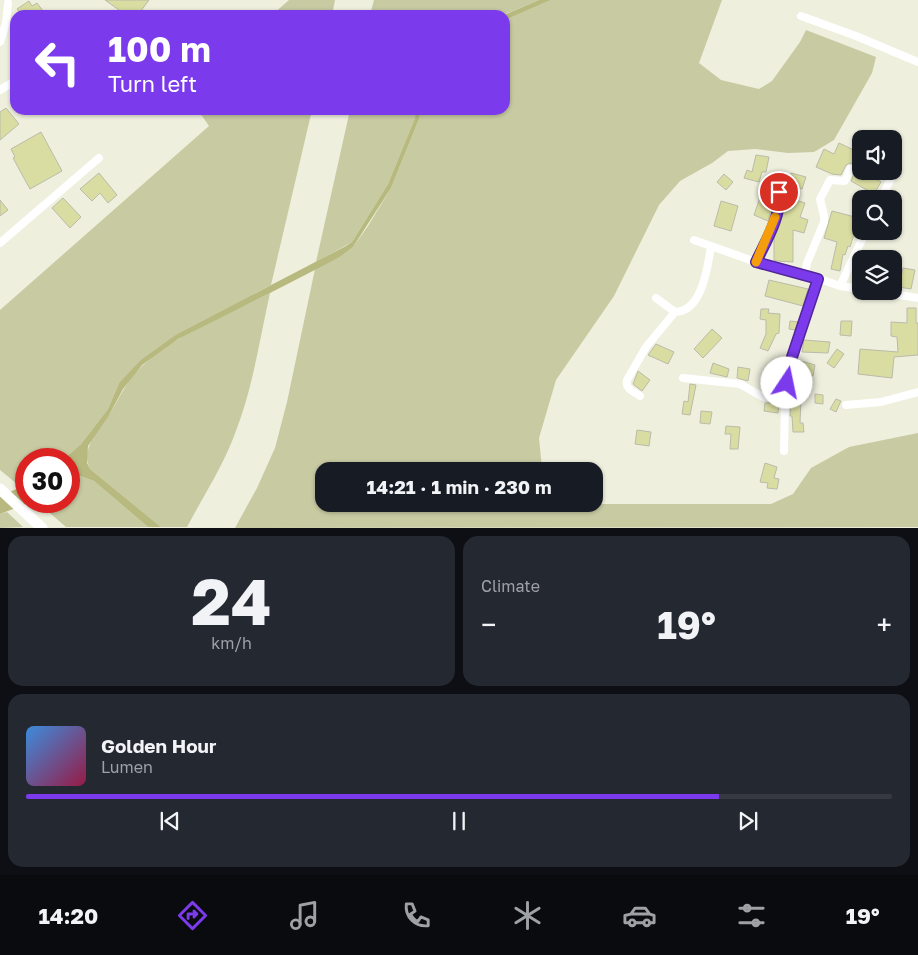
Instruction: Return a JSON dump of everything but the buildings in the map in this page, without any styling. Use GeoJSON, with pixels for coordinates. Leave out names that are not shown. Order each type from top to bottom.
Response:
{"type":"FeatureCollection","features":[{"type":"Feature","properties":{"kind":"street"},"geometry":{"type":"LineString","coordinates":[[0,42],[6,23],[8,3]]}},
{"type":"Feature","properties":{"kind":"street"},"geometry":{"type":"LineString","coordinates":[[801,16],[856,36],[918,62]]}},
{"type":"Feature","properties":{"kind":"street"},"geometry":{"type":"LineString","coordinates":[[0,243],[99,158]]}},
{"type":"Feature","properties":{"kind":"street"},"geometry":{"type":"LineString","coordinates":[[805,274],[807,263],[824,222],[820,199],[830,180],[845,181],[850,169]]}},
{"type":"Feature","properties":{"kind":"street"},"geometry":{"type":"LineString","coordinates":[[756,262],[772,227],[780,201],[779,192],[769,183]]}},
{"type":"Feature","properties":{"kind":"street"},"geometry":{"type":"LineString","coordinates":[[694,240],[756,262],[852,288]]}},
{"type":"Feature","properties":{"kind":"street"},"geometry":{"type":"LineString","coordinates":[[840,286],[862,240]]}},
{"type":"Feature","properties":{"kind":"street"},"geometry":{"type":"LineString","coordinates":[[640,396],[628,388],[626,384],[646,346],[675,312],[687,309],[692,304],[704,284],[711,246]]}},
{"type":"Feature","properties":{"kind":"street"},"geometry":{"type":"LineString","coordinates":[[784,451],[785,398],[791,360],[818,279]]}},
{"type":"Feature","properties":{"kind":"street"},"geometry":{"type":"LineString","coordinates":[[902,295],[918,298]]}},
{"type":"Feature","properties":{"kind":"street"},"geometry":{"type":"LineString","coordinates":[[656,298],[675,312]]}},
{"type":"Feature","properties":{"kind":"street"},"geometry":{"type":"LineString","coordinates":[[683,378],[740,384],[763,397],[785,398]]}},
{"type":"Feature","properties":{"kind":"street"},"geometry":{"type":"LineString","coordinates":[[846,405],[881,402],[918,392]]}},
{"type":"Feature","properties":{"kind":"street"},"geometry":{"type":"LineString","coordinates":[[0,489],[38,524]]}},
{"type":"Feature","properties":{"kind":"shaded area"},"geometry":{"type":"Polygon","coordinates":[[[289,0],[335,0],[333,10],[278,10],[289,0]]]}},
{"type":"Feature","properties":{"kind":"shaded area"},"geometry":{"type":"Polygon","coordinates":[[[374,0],[539,0],[510,12],[510,10],[371,10],[374,0]]]}},
{"type":"Feature","properties":{"kind":"shaded area"},"geometry":{"type":"Polygon","coordinates":[[[539,0],[551,0],[510,18],[510,12],[539,0]]]}},
{"type":"Feature","properties":{"kind":"shaded area"},"geometry":{"type":"Polygon","coordinates":[[[551,0],[722,0],[699,63],[721,80],[759,89],[772,81],[800,42],[806,30],[876,57],[872,73],[834,140],[814,152],[788,153],[755,149],[728,151],[712,163],[680,181],[659,205],[614,296],[556,380],[539,438],[541,462],[315,462],[315,512],[603,512],[603,504],[771,504],[793,494],[811,468],[849,447],[918,433],[918,527],[235,528],[257,488],[275,448],[287,402],[315,269],[340,257],[353,247],[368,226],[391,188],[419,115],[510,115],[510,18],[551,0]]]}},
{"type":"Feature","properties":{"kind":"shaded area"},"geometry":{"type":"Polygon","coordinates":[[[201,115],[311,115],[271,285],[177,334],[119,383],[108,409],[76,448],[15,448],[15,482],[0,470],[0,310],[209,126],[201,115]]]}},
{"type":"Feature","properties":{"kind":"shaded area"},"geometry":{"type":"Polygon","coordinates":[[[349,115],[415,115],[388,184],[352,242],[316,262],[349,115]]]}},
{"type":"Feature","properties":{"kind":"shaded area"},"geometry":{"type":"Polygon","coordinates":[[[415,115],[419,115],[391,188],[353,247],[340,257],[178,339],[142,365],[123,389],[108,417],[88,446],[87,463],[90,469],[161,527],[148,527],[94,481],[80,476],[80,448],[76,448],[108,409],[119,383],[141,360],[177,334],[352,242],[388,184],[415,115]]]}},
{"type":"Feature","properties":{"kind":"shaded area"},"geometry":{"type":"Polygon","coordinates":[[[270,293],[248,396],[227,454],[187,527],[161,527],[90,469],[87,462],[88,448],[127,384],[137,371],[157,353],[204,325],[270,293]]]}},
{"type":"Feature","properties":{"kind":"shaded area"},"geometry":{"type":"Polygon","coordinates":[[[80,476],[94,481],[148,527],[66,527],[50,513],[80,513],[80,476]]]}},
{"type":"Feature","properties":{"kind":"shaded area"},"geometry":{"type":"Polygon","coordinates":[[[15,490],[15,508],[0,514],[0,496],[15,490]]]}},
{"type":"Feature","properties":{"kind":"shaded area"},"geometry":{"type":"Polygon","coordinates":[[[7,512],[23,527],[0,528],[0,514],[7,512]]]}},
{"type":"Feature","properties":{"kind":"slow traffic"},"geometry":{"type":"LineString","coordinates":[[756,262],[775,217]]}},
{"type":"Feature","properties":{"kind":"route"},"geometry":{"type":"LineString","coordinates":[[779,192],[780,201],[772,227],[756,262],[818,279],[791,360],[787,383]]}}]}
